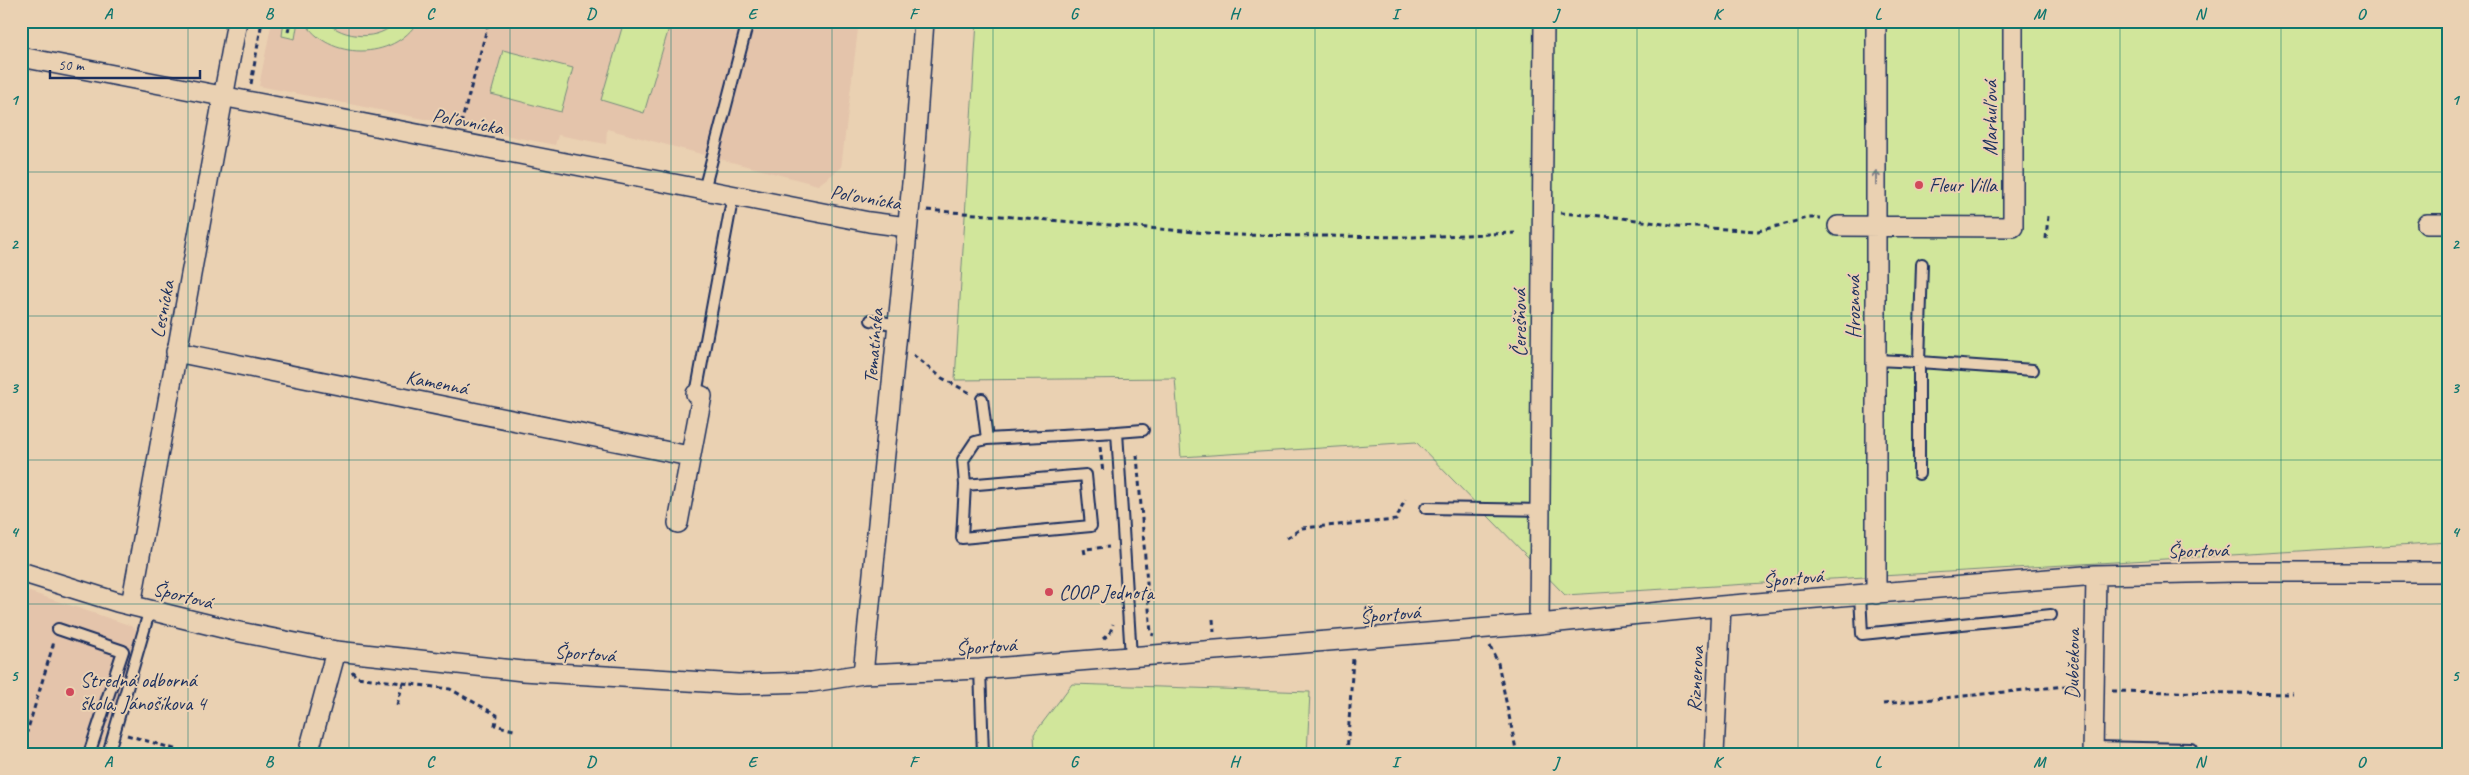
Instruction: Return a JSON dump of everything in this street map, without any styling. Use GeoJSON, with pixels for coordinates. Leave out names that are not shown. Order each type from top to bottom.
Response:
{"type":"FeatureCollection","features":[{"type":"Feature","properties":{"kind":"street","name":"Lesnícka"},"geometry":{"type":"LineString","coordinates":[[131,605],[176,352],[225,96],[237,21]]}},
{"type":"Feature","properties":{"kind":"street","name":"Tematínska"},"geometry":{"type":"LineString","coordinates":[[863,674],[907,227],[924,21]]}},
{"type":"Feature","properties":{"kind":"street","name":"Čerešňová"},"geometry":{"type":"LineString","coordinates":[[1539,624],[1544,21]]}},
{"type":"Feature","properties":{"kind":"street","name":"Hroznová"},"geometry":{"type":"LineString","coordinates":[[1868,594],[1876,360],[1876,21]]}},
{"type":"Feature","properties":{"kind":"street","name":"Marhuľová"},"geometry":{"type":"LineString","coordinates":[[1876,226],[2012,227],[2013,21]]}},
{"type":"Feature","properties":{"kind":"street","name":"Poľovnícka"},"geometry":{"type":"LineString","coordinates":[[21,57],[704,190],[907,227]]}},
{"type":"Feature","properties":{"kind":"street"},"geometry":{"type":"LineString","coordinates":[[1833,222],[1876,226]]}},
{"type":"Feature","properties":{"kind":"street"},"geometry":{"type":"LineString","coordinates":[[2427,224],[2448,224]]}},
{"type":"Feature","properties":{"kind":"street","name":"Kamenná"},"geometry":{"type":"LineString","coordinates":[[176,352],[690,456]]}},
{"type":"Feature","properties":{"kind":"street"},"geometry":{"type":"LineString","coordinates":[[678,523],[702,396],[696,394]]}},
{"type":"Feature","properties":{"kind":"street","name":"Športová"},"geometry":{"type":"LineString","coordinates":[[21,572],[131,605],[335,656],[523,671],[738,684],[802,682],[863,674],[980,670],[1486,629],[1721,606],[2096,575],[2233,572],[2448,572]]}},
{"type":"Feature","properties":{"kind":"street","name":"Dubčekova"},"geometry":{"type":"LineString","coordinates":[[2093,750],[2096,575]]}},
{"type":"Feature","properties":{"kind":"street","name":"Riznerova"},"geometry":{"type":"LineString","coordinates":[[1714,754],[1721,606]]}},
{"type":"Feature","properties":{"kind":"street"},"geometry":{"type":"LineString","coordinates":[[308,754],[335,656]]}},
{"type":"Feature","properties":{"kind":"lane"},"geometry":{"type":"LineString","coordinates":[[704,190],[748,21]]}},
{"type":"Feature","properties":{"kind":"lane"},"geometry":{"type":"LineString","coordinates":[[696,394],[733,195]]}},
{"type":"Feature","properties":{"kind":"lane"},"geometry":{"type":"LineString","coordinates":[[1919,474],[1919,362],[1922,264]]}},
{"type":"Feature","properties":{"kind":"lane"},"geometry":{"type":"LineString","coordinates":[[870,320],[897,333]]}},
{"type":"Feature","properties":{"kind":"lane"},"geometry":{"type":"LineString","coordinates":[[1876,360],[2033,370]]}},
{"type":"Feature","properties":{"kind":"lane"},"geometry":{"type":"LineString","coordinates":[[982,399],[987,439]]}},
{"type":"Feature","properties":{"kind":"lane"},"geometry":{"type":"LineString","coordinates":[[965,485],[1086,475],[1091,526],[962,538],[965,485],[964,460],[975,442],[987,439],[1143,430]]}},
{"type":"Feature","properties":{"kind":"lane"},"geometry":{"type":"LineString","coordinates":[[1117,432],[1130,657]]}},
{"type":"Feature","properties":{"kind":"lane"},"geometry":{"type":"LineString","coordinates":[[1426,508],[1540,510]]}},
{"type":"Feature","properties":{"kind":"lane"},"geometry":{"type":"LineString","coordinates":[[1868,594],[1862,634],[2051,615]]}},
{"type":"Feature","properties":{"kind":"lane"},"geometry":{"type":"LineString","coordinates":[[108,754],[150,609]]}},
{"type":"Feature","properties":{"kind":"lane"},"geometry":{"type":"LineString","coordinates":[[58,629],[122,651],[89,754]]}},
{"type":"Feature","properties":{"kind":"lane"},"geometry":{"type":"LineString","coordinates":[[980,670],[983,754]]}},
{"type":"Feature","properties":{"kind":"lane"},"geometry":{"type":"LineString","coordinates":[[2093,750],[2191,749]]}},
{"type":"Feature","properties":{"kind":"path"},"geometry":{"type":"LineString","coordinates":[[254,101],[256,89],[250,88],[262,21]]}},
{"type":"Feature","properties":{"kind":"path"},"geometry":{"type":"LineString","coordinates":[[288,32],[291,21]]}},
{"type":"Feature","properties":{"kind":"path"},"geometry":{"type":"LineString","coordinates":[[460,130],[489,21]]}},
{"type":"Feature","properties":{"kind":"path"},"geometry":{"type":"LineString","coordinates":[[918,210],[1233,235],[1414,237],[1515,233]]}},
{"type":"Feature","properties":{"kind":"path"},"geometry":{"type":"LineString","coordinates":[[1542,211],[1615,217],[1678,226],[1758,231],[1808,218],[1833,222]]}},
{"type":"Feature","properties":{"kind":"path"},"geometry":{"type":"LineString","coordinates":[[2046,239],[2048,216]]}},
{"type":"Feature","properties":{"kind":"path"},"geometry":{"type":"LineString","coordinates":[[897,333],[942,378],[982,399]]}},
{"type":"Feature","properties":{"kind":"path"},"geometry":{"type":"LineString","coordinates":[[1099,434],[1103,481]]}},
{"type":"Feature","properties":{"kind":"path"},"geometry":{"type":"LineString","coordinates":[[1137,455],[1151,634],[1160,638]]}},
{"type":"Feature","properties":{"kind":"path"},"geometry":{"type":"LineString","coordinates":[[1287,538],[1302,528],[1396,520],[1405,499]]}},
{"type":"Feature","properties":{"kind":"path"},"geometry":{"type":"LineString","coordinates":[[1108,538],[1109,556]]}},
{"type":"Feature","properties":{"kind":"path"},"geometry":{"type":"LineString","coordinates":[[1085,554],[1084,549],[1109,547]]}},
{"type":"Feature","properties":{"kind":"path"},"geometry":{"type":"LineString","coordinates":[[1099,643],[1110,633],[1114,618]]}},
{"type":"Feature","properties":{"kind":"path"},"geometry":{"type":"LineString","coordinates":[[21,752],[58,629]]}},
{"type":"Feature","properties":{"kind":"path"},"geometry":{"type":"LineString","coordinates":[[1486,629],[1486,640],[1498,663],[1517,754]]}},
{"type":"Feature","properties":{"kind":"path"},"geometry":{"type":"LineString","coordinates":[[1347,754],[1352,652]]}},
{"type":"Feature","properties":{"kind":"path"},"geometry":{"type":"LineString","coordinates":[[335,656],[348,664],[356,677],[450,689],[481,708],[496,714],[495,725],[517,731]]}},
{"type":"Feature","properties":{"kind":"path"},"geometry":{"type":"LineString","coordinates":[[397,705],[403,683]]}},
{"type":"Feature","properties":{"kind":"path"},"geometry":{"type":"LineString","coordinates":[[1883,704],[2094,687],[2293,694]]}},
{"type":"Feature","properties":{"kind":"path"},"geometry":{"type":"LineString","coordinates":[[115,732],[191,754]]}},
{"type":"Feature","properties":{"kind":"shaded area"},"geometry":{"type":"Polygon","coordinates":[[[272,21],[859,21],[841,168],[818,185],[607,129],[606,144],[558,135],[555,145],[259,86],[272,21]]]}},
{"type":"Feature","properties":{"kind":"shaded area","name":"Stredná odborná škola, Jánošíkova 4"},"geometry":{"type":"Polygon","coordinates":[[[21,589],[129,625],[139,631],[99,754],[21,754],[21,589]]]}},
{"type":"Feature","properties":{"kind":"green space"},"geometry":{"type":"Polygon","coordinates":[[[284,21],[298,21],[295,39],[282,36],[284,21]]]}},
{"type":"Feature","properties":{"kind":"green space"},"geometry":{"type":"Polygon","coordinates":[[[304,21],[325,21],[342,32],[361,36],[381,32],[390,28],[397,21],[418,21],[407,34],[393,44],[378,49],[361,51],[344,49],[329,44],[315,34],[304,21]]]}},
{"type":"Feature","properties":{"kind":"green space"},"geometry":{"type":"Polygon","coordinates":[[[624,21],[671,21],[644,113],[601,100],[624,21]]]}},
{"type":"Feature","properties":{"kind":"green space"},"geometry":{"type":"Polygon","coordinates":[[[977,21],[2448,21],[2448,542],[1565,595],[1416,442],[1181,457],[1175,378],[955,380],[977,21]]]}},
{"type":"Feature","properties":{"kind":"green space"},"geometry":{"type":"Polygon","coordinates":[[[503,50],[573,68],[561,112],[491,94],[503,50]]]}},
{"type":"Feature","properties":{"kind":"green space"},"geometry":{"type":"Polygon","coordinates":[[[1072,684],[1310,692],[1307,754],[1035,754],[1034,734],[1072,684]]]}},
{"type":"Feature","properties":{"kind":"place","name":"Fleur Villa"},"geometry":{"type":"Point","coordinates":[1919,185]}},
{"type":"Feature","properties":{"kind":"place","name":"COOP Jednota"},"geometry":{"type":"Point","coordinates":[1049,592]}},
{"type":"Feature","properties":{"kind":"place","name":"Stredná odborná škola, Jánošíkova 4"},"geometry":{"type":"Point","coordinates":[70,692]}}]}
